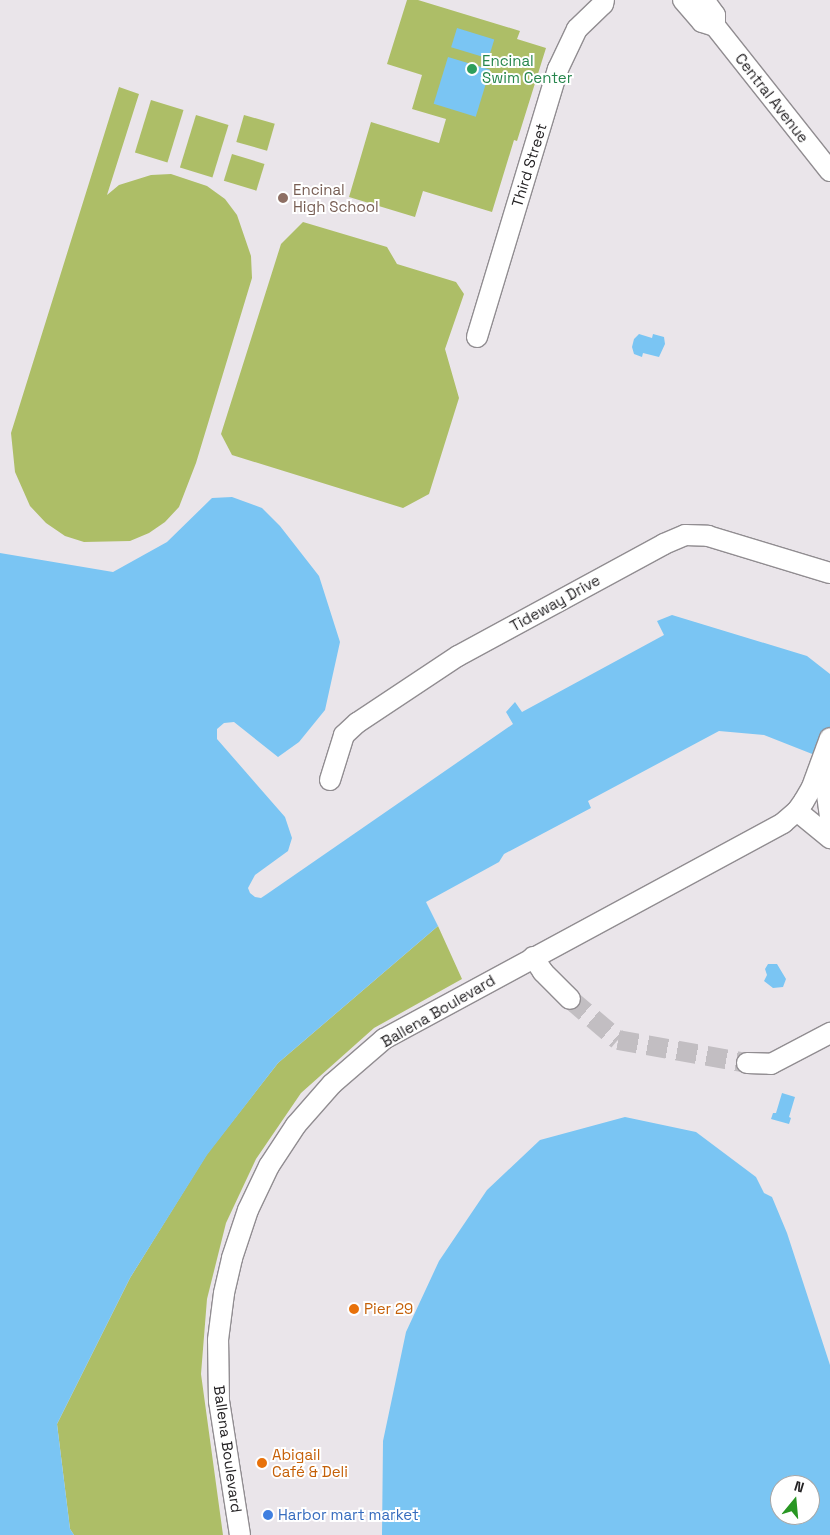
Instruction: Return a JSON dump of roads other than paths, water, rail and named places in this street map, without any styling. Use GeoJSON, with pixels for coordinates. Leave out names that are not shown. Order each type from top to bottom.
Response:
{"type":"FeatureCollection","features":[{"type":"Feature","properties":{"kind":"street","name":"Central Avenue"},"geometry":{"type":"LineString","coordinates":[[683,0],[702,22],[715,26],[830,171]]}},
{"type":"Feature","properties":{"kind":"street","name":"Central Avenue"},"geometry":{"type":"LineString","coordinates":[[704,0],[715,15],[715,26]]}},
{"type":"Feature","properties":{"kind":"street","name":"Third Street"},"geometry":{"type":"LineString","coordinates":[[477,337],[558,69],[577,29],[608,1]]}},
{"type":"Feature","properties":{"kind":"street","name":"Tideway Drive"},"geometry":{"type":"LineString","coordinates":[[330,780],[344,735],[357,723],[458,656],[685,535],[708,536],[830,573]]}},
{"type":"Feature","properties":{"kind":"street","name":"Ballena Boulevard"},"geometry":{"type":"LineString","coordinates":[[240,1535],[220,1401],[218,1340],[224,1293],[232,1258],[248,1210],[269,1166],[296,1125],[332,1084],[384,1039],[783,822],[797,811],[812,787],[830,738]]}},
{"type":"Feature","properties":{"kind":"street"},"geometry":{"type":"LineString","coordinates":[[822,761],[830,818]]}},
{"type":"Feature","properties":{"kind":"street"},"geometry":{"type":"LineString","coordinates":[[797,811],[830,838]]}},
{"type":"Feature","properties":{"kind":"street"},"geometry":{"type":"LineString","coordinates":[[533,957],[542,972],[570,999]]}},
{"type":"Feature","properties":{"kind":"street"},"geometry":{"type":"LineString","coordinates":[[747,1063],[771,1064],[830,1033]]}},
{"type":"Feature","properties":{"kind":"water"},"geometry":{"type":"Polygon","coordinates":[[[457,28],[494,39],[488,59],[451,47],[457,28]]]}},
{"type":"Feature","properties":{"kind":"water","name":"Encinal Swim Center"},"geometry":{"type":"Polygon","coordinates":[[[448,57],[490,70],[476,117],[434,104],[448,57]]]}},
{"type":"Feature","properties":{"kind":"water"},"geometry":{"type":"Polygon","coordinates":[[[639,334],[652,338],[653,334],[664,337],[665,344],[659,357],[643,353],[642,357],[634,354],[632,347],[634,339],[639,334]]]}},
{"type":"Feature","properties":{"kind":"water"},"geometry":{"type":"Polygon","coordinates":[[[232,497],[262,508],[280,526],[319,576],[340,642],[325,710],[299,742],[278,757],[234,722],[224,723],[217,729],[217,739],[285,817],[292,838],[288,851],[255,875],[248,888],[255,897],[261,898],[267,894],[513,724],[506,712],[515,702],[522,712],[664,635],[657,621],[672,615],[807,656],[830,674],[830,761],[764,735],[719,731],[588,801],[591,808],[504,854],[499,862],[426,902],[438,926],[278,1063],[207,1155],[130,1278],[57,1424],[70,1529],[74,1535],[0,1535],[0,553],[113,572],[167,542],[212,498],[232,497]]]}},
{"type":"Feature","properties":{"kind":"water"},"geometry":{"type":"Polygon","coordinates":[[[768,964],[777,964],[786,979],[783,987],[773,988],[764,981],[767,975],[765,969],[768,964]]]}},
{"type":"Feature","properties":{"kind":"water"},"geometry":{"type":"Polygon","coordinates":[[[782,1093],[795,1097],[789,1117],[791,1118],[789,1124],[771,1119],[773,1113],[776,1113],[782,1093]]]}},
{"type":"Feature","properties":{"kind":"water"},"geometry":{"type":"Polygon","coordinates":[[[625,1117],[696,1132],[756,1177],[764,1193],[772,1197],[787,1233],[830,1365],[830,1535],[382,1535],[383,1441],[406,1332],[439,1261],[487,1190],[540,1140],[625,1117]]]}},
{"type":"Feature","properties":{"kind":"tunnel"},"geometry":{"type":"LineString","coordinates":[[570,999],[618,1040],[747,1063]]}},
{"type":"Feature","properties":{"kind":"place","name":"Encinal Swim Center"},"geometry":{"type":"Point","coordinates":[472,69]}},
{"type":"Feature","properties":{"kind":"place","name":"Encinal High School"},"geometry":{"type":"Point","coordinates":[283,198]}},
{"type":"Feature","properties":{"kind":"place","name":"Pier 29"},"geometry":{"type":"Point","coordinates":[354,1309]}},
{"type":"Feature","properties":{"kind":"place","name":"Abigail Café & Deli"},"geometry":{"type":"Point","coordinates":[262,1463]}},
{"type":"Feature","properties":{"kind":"place","name":"Harbor mart market"},"geometry":{"type":"Point","coordinates":[268,1515]}}]}
